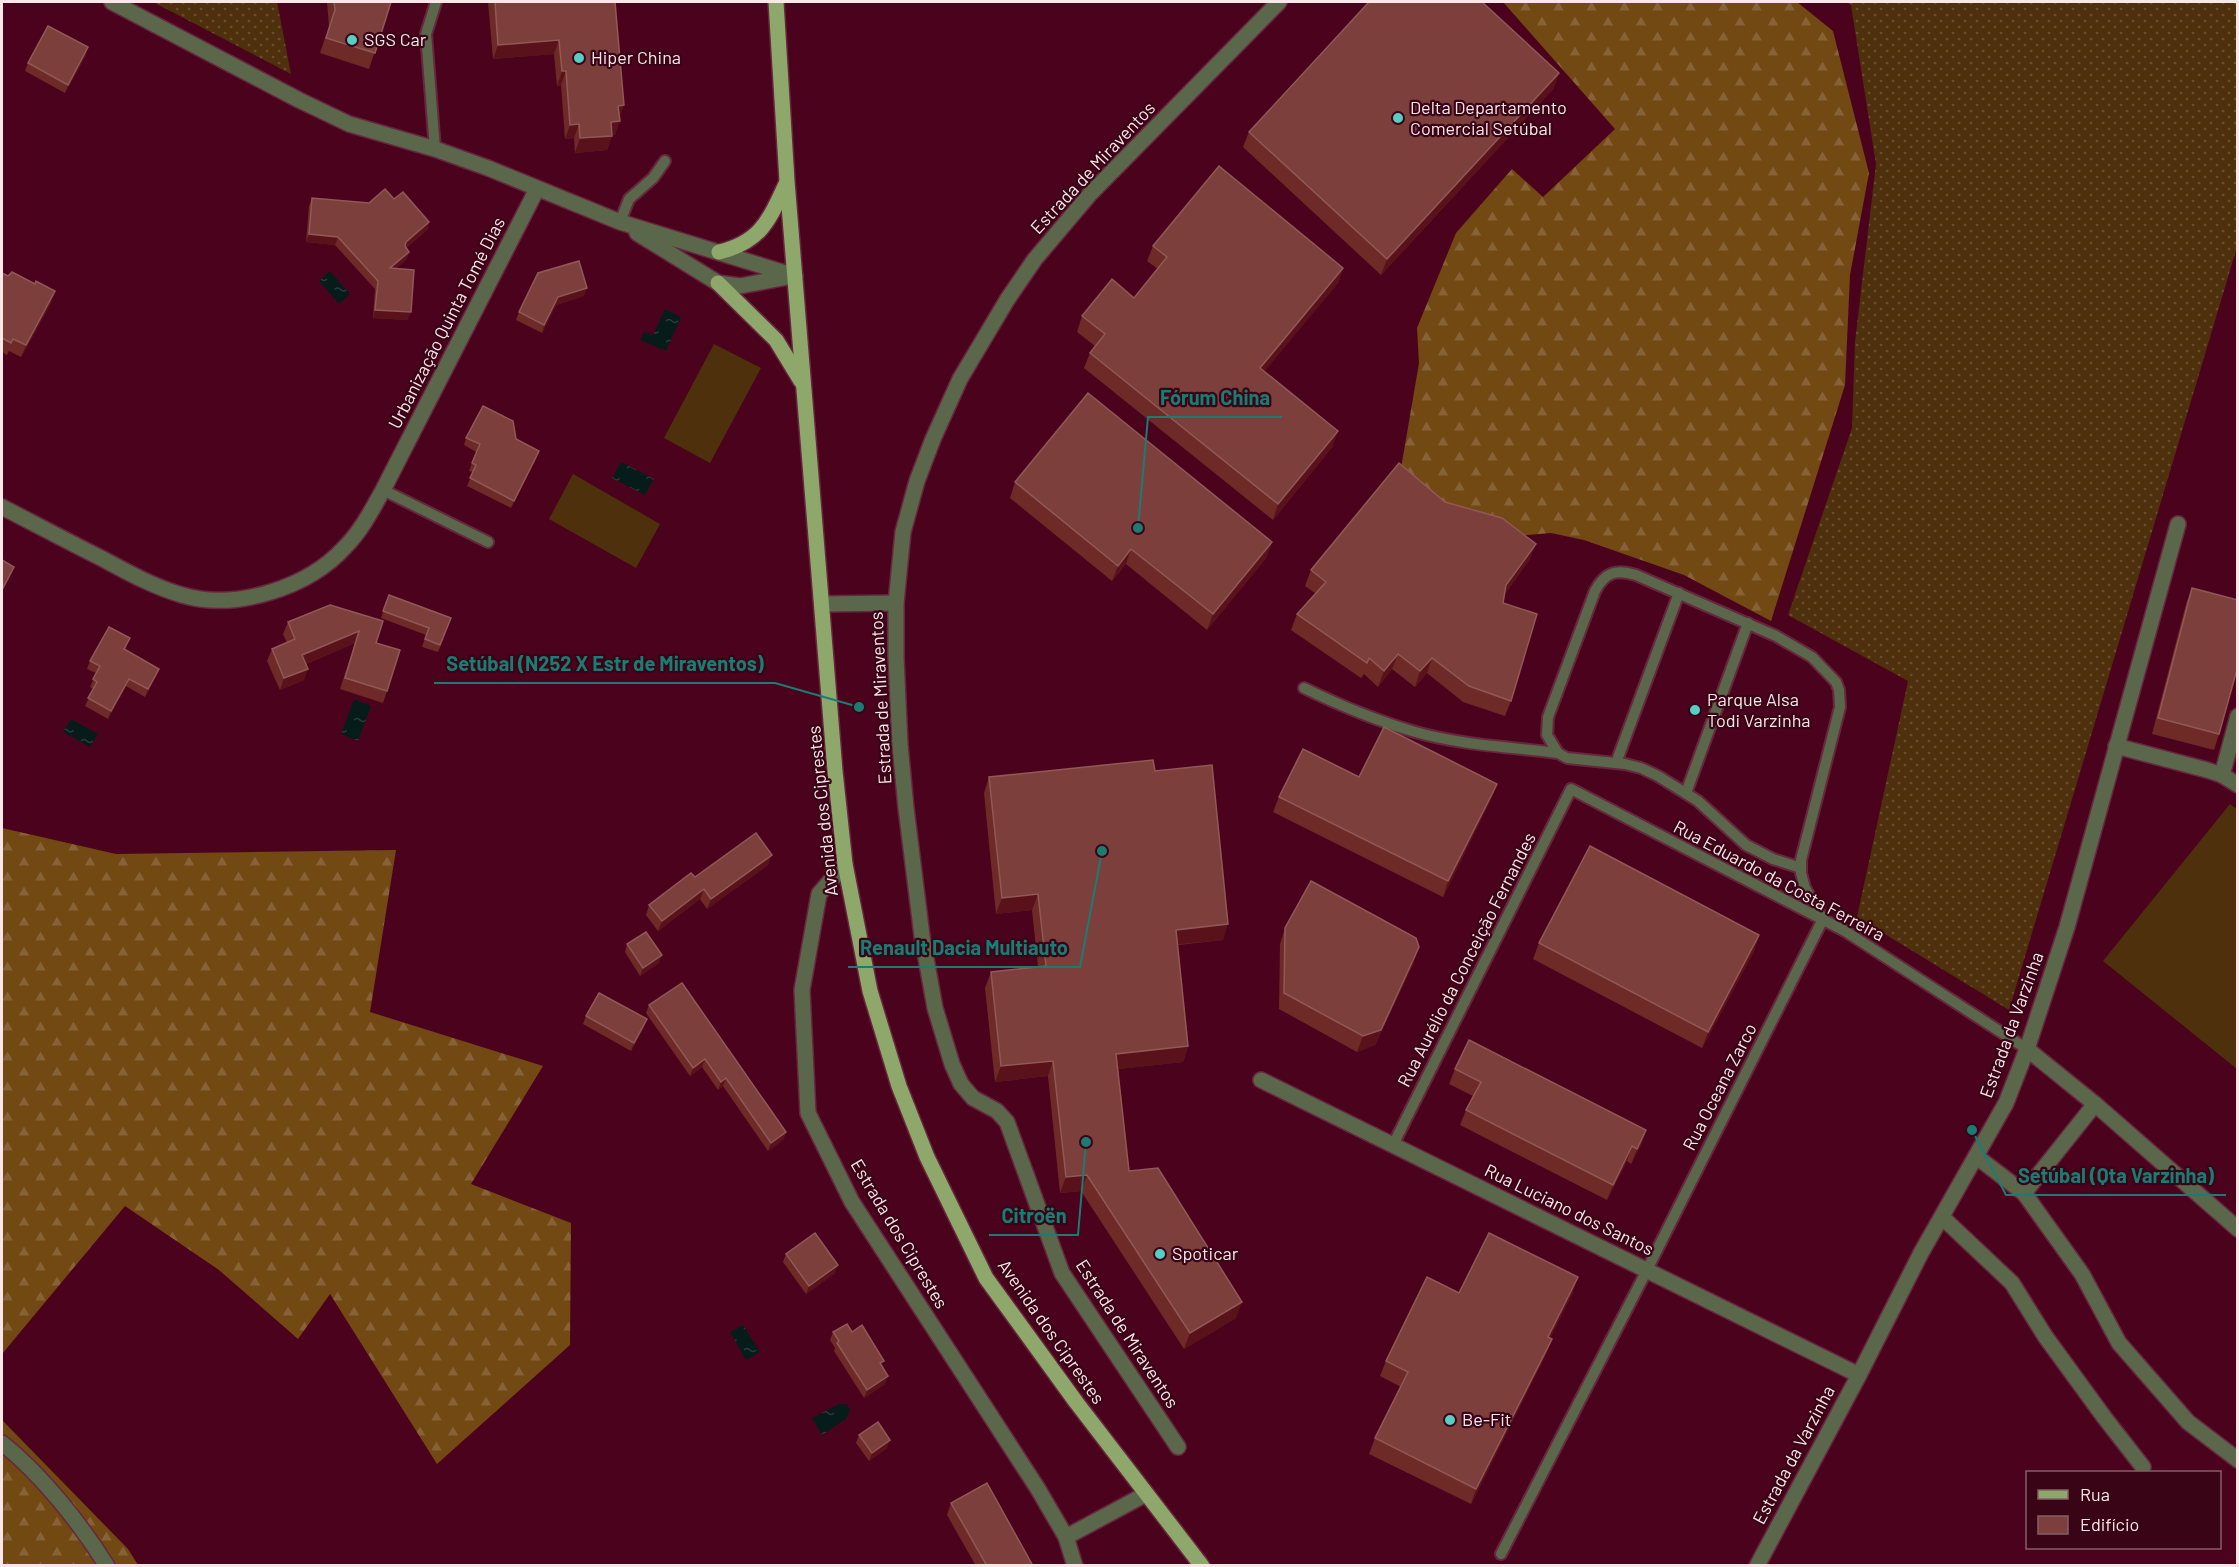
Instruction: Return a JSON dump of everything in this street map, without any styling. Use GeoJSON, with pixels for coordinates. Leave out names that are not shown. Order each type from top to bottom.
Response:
{"type":"FeatureCollection","features":[{"type":"Feature","properties":{"kind":"main road","name":"Avenida dos Ciprestes"},"geometry":{"type":"LineString","coordinates":[[776,2],[795,276],[835,771],[845,864],[870,991],[899,1086],[927,1157],[986,1278],[1076,1402],[1202,1566]]}},
{"type":"Feature","properties":{"kind":"main road"},"geometry":{"type":"LineString","coordinates":[[719,252],[748,242],[761,231],[770,219],[788,181]]}},
{"type":"Feature","properties":{"kind":"main road"},"geometry":{"type":"LineString","coordinates":[[718,283],[776,340],[804,387]]}},
{"type":"Feature","properties":{"kind":"street"},"geometry":{"type":"LineString","coordinates":[[112,2],[349,124],[435,149],[620,222],[795,276]]}},
{"type":"Feature","properties":{"kind":"street","name":"Estrada de Miraventos"},"geometry":{"type":"LineString","coordinates":[[1178,1447],[1062,1273],[1007,1122],[997,1111],[973,1098],[961,1084],[952,1064],[935,1008],[911,855],[900,738],[896,603],[903,532],[917,481],[960,380],[1007,300],[1035,259],[1090,194],[1279,2]]}},
{"type":"Feature","properties":{"kind":"street","name":"Urbanização Quinta Tomé Dias"},"geometry":{"type":"LineString","coordinates":[[2,507],[149,583],[183,596],[213,601],[255,596],[287,587],[315,572],[345,548],[366,520],[537,189]]}},
{"type":"Feature","properties":{"kind":"street"},"geometry":{"type":"LineString","coordinates":[[620,222],[718,283],[740,286],[795,276]]}},
{"type":"Feature","properties":{"kind":"street","name":"Estrada da Varzinha"},"geometry":{"type":"LineString","coordinates":[[1757,1566],[1942,1216],[2006,1103],[2027,1049],[2067,927],[2178,524]]}},
{"type":"Feature","properties":{"kind":"street"},"geometry":{"type":"LineString","coordinates":[[822,604],[896,603]]}},
{"type":"Feature","properties":{"kind":"street"},"geometry":{"type":"LineString","coordinates":[[2222,775],[2238,716]]}},
{"type":"Feature","properties":{"kind":"street"},"geometry":{"type":"LineString","coordinates":[[2116,747],[2222,775],[2238,784]]}},
{"type":"Feature","properties":{"kind":"street","name":"Estrada dos Ciprestes"},"geometry":{"type":"LineString","coordinates":[[845,864],[819,894],[802,990],[808,1113],[852,1202],[1038,1489],[1066,1537],[1075,1566]]}},
{"type":"Feature","properties":{"kind":"street"},"geometry":{"type":"LineString","coordinates":[[2027,1049],[2095,1104],[2238,1229]]}},
{"type":"Feature","properties":{"kind":"street","name":"Rua Luciano dos Santos"},"geometry":{"type":"LineString","coordinates":[[1261,1080],[1859,1376]]}},
{"type":"Feature","properties":{"kind":"street"},"geometry":{"type":"LineString","coordinates":[[2024,1193],[2095,1104]]}},
{"type":"Feature","properties":{"kind":"street"},"geometry":{"type":"LineString","coordinates":[[1977,1157],[2024,1193],[2082,1274],[2119,1343],[2188,1422],[2238,1460]]}},
{"type":"Feature","properties":{"kind":"street"},"geometry":{"type":"LineString","coordinates":[[1942,1216],[2012,1283],[2045,1336],[2143,1467]]}},
{"type":"Feature","properties":{"kind":"street"},"geometry":{"type":"LineString","coordinates":[[2,1443],[18,1456],[86,1533],[107,1566]]}},
{"type":"Feature","properties":{"kind":"street"},"geometry":{"type":"LineString","coordinates":[[1066,1537],[1146,1494]]}},
{"type":"Feature","properties":{"kind":"lane"},"geometry":{"type":"LineString","coordinates":[[435,149],[426,34],[436,2]]}},
{"type":"Feature","properties":{"kind":"lane"},"geometry":{"type":"LineString","coordinates":[[620,222],[629,199],[653,178],[665,161]]}},
{"type":"Feature","properties":{"kind":"lane"},"geometry":{"type":"LineString","coordinates":[[383,490],[488,542]]}},
{"type":"Feature","properties":{"kind":"lane"},"geometry":{"type":"LineString","coordinates":[[1558,753],[1547,735],[1548,717],[1599,583],[1609,573],[1624,572],[1679,593],[1776,636],[1812,657],[1831,675],[1839,690],[1840,707],[1810,823],[1801,868],[1805,888],[1823,919]]}},
{"type":"Feature","properties":{"kind":"lane"},"geometry":{"type":"LineString","coordinates":[[1616,763],[1679,593]]}},
{"type":"Feature","properties":{"kind":"lane"},"geometry":{"type":"LineString","coordinates":[[1686,793],[1748,623]]}},
{"type":"Feature","properties":{"kind":"lane"},"geometry":{"type":"LineString","coordinates":[[1304,688],[1337,704],[1412,731],[1450,740],[1558,753],[1567,758],[1641,768],[1686,793],[1719,818],[1746,845],[1773,859],[1801,868]]}},
{"type":"Feature","properties":{"kind":"lane","name":"Rua Eduardo da Costa Ferreira"},"geometry":{"type":"LineString","coordinates":[[1571,789],[1823,919],[2027,1049]]}},
{"type":"Feature","properties":{"kind":"lane","name":"Rua Aurélio da Conceição Fernandes"},"geometry":{"type":"LineString","coordinates":[[1393,1145],[1571,789]]}},
{"type":"Feature","properties":{"kind":"lane","name":"Rua Oceana Zarco"},"geometry":{"type":"LineString","coordinates":[[1501,1554],[1823,919]]}},
{"type":"Feature","properties":{"kind":"shaded area"},"geometry":{"type":"Polygon","coordinates":[[[153,2],[277,2],[291,74],[153,2]]]}},
{"type":"Feature","properties":{"kind":"shaded area"},"geometry":{"type":"Polygon","coordinates":[[[1847,2],[2237,2],[2237,247],[2009,1010],[1857,917],[1908,681],[1788,615],[1852,428],[1855,342],[1876,164],[1851,5],[1847,2]]]}},
{"type":"Feature","properties":{"kind":"shaded area"},"geometry":{"type":"Polygon","coordinates":[[[714,344],[761,368],[710,463],[664,438],[714,344]]]}},
{"type":"Feature","properties":{"kind":"shaded area"},"geometry":{"type":"Polygon","coordinates":[[[573,474],[660,524],[636,568],[549,519],[573,474]]]}},
{"type":"Feature","properties":{"kind":"shaded area"},"geometry":{"type":"Polygon","coordinates":[[[2230,804],[2238,810],[2237,1069],[2103,961],[2230,804]]]}},
{"type":"Feature","properties":{"kind":"green space"},"geometry":{"type":"Polygon","coordinates":[[[1503,2],[1797,2],[1833,31],[1869,173],[1850,275],[1845,385],[1771,621],[1684,575],[1584,540],[1551,533],[1514,536],[1438,505],[1399,480],[1419,363],[1417,328],[1456,233],[1512,169],[1543,197],[1615,129],[1503,2]]]}},
{"type":"Feature","properties":{"kind":"green space"},"geometry":{"type":"Polygon","coordinates":[[[2,828],[116,854],[396,850],[370,1012],[543,1066],[471,1184],[571,1223],[570,1345],[437,1464],[330,1294],[298,1339],[219,1270],[125,1206],[2,1354],[2,828]]]}},
{"type":"Feature","properties":{"kind":"green space"},"geometry":{"type":"Polygon","coordinates":[[[2,1420],[128,1549],[138,1565],[2,1565],[2,1420]]]}},
{"type":"Feature","properties":{"kind":"water"},"geometry":{"type":"Polygon","coordinates":[[[330,271],[350,294],[339,304],[319,281],[330,271]]]}},
{"type":"Feature","properties":{"kind":"water"},"geometry":{"type":"Polygon","coordinates":[[[665,309],[681,317],[666,351],[640,340],[644,332],[653,335],[665,309]]]}},
{"type":"Feature","properties":{"kind":"water"},"geometry":{"type":"Polygon","coordinates":[[[621,462],[654,479],[645,495],[612,478],[621,462]]]}},
{"type":"Feature","properties":{"kind":"water"},"geometry":{"type":"Polygon","coordinates":[[[354,699],[371,706],[358,741],[341,734],[354,699]]]}},
{"type":"Feature","properties":{"kind":"water"},"geometry":{"type":"Polygon","coordinates":[[[71,719],[98,734],[90,747],[63,732],[71,719]]]}},
{"type":"Feature","properties":{"kind":"water"},"geometry":{"type":"Polygon","coordinates":[[[743,1325],[760,1352],[746,1360],[730,1332],[743,1325]]]}},
{"type":"Feature","properties":{"kind":"water"},"geometry":{"type":"Polygon","coordinates":[[[839,1404],[847,1404],[850,1410],[846,1419],[822,1435],[812,1418],[839,1404]]]}},
{"type":"Feature","properties":{"kind":"building","name":"SGS Car"},"geometry":{"type":"Polygon","coordinates":[[[334,2],[391,2],[375,53],[326,38],[335,10],[334,2]]]}},
{"type":"Feature","properties":{"kind":"building"},"geometry":{"type":"Polygon","coordinates":[[[495,2],[615,2],[624,105],[618,106],[620,121],[611,122],[612,136],[580,138],[579,124],[570,125],[566,71],[562,71],[559,40],[498,45],[495,2]]]}},
{"type":"Feature","properties":{"kind":"building","name":"Delta Departamento Comercial Setúbal"},"geometry":{"type":"Polygon","coordinates":[[[1369,2],[1482,2],[1559,73],[1387,259],[1249,132],[1369,2]]]}},
{"type":"Feature","properties":{"kind":"building"},"geometry":{"type":"Polygon","coordinates":[[[48,26],[88,47],[68,85],[28,63],[48,26]]]}},
{"type":"Feature","properties":{"kind":"building"},"geometry":{"type":"Polygon","coordinates":[[[1219,166],[1343,268],[1260,368],[1338,431],[1278,504],[1090,353],[1105,334],[1082,316],[1112,279],[1134,298],[1167,257],[1153,246],[1219,166]]]}},
{"type":"Feature","properties":{"kind":"building"},"geometry":{"type":"Polygon","coordinates":[[[385,189],[394,199],[403,192],[429,222],[406,242],[405,246],[409,252],[390,268],[414,270],[411,312],[375,310],[378,281],[338,237],[309,234],[312,198],[369,203],[385,189]]]}},
{"type":"Feature","properties":{"kind":"building"},"geometry":{"type":"Polygon","coordinates":[[[579,261],[587,288],[558,297],[544,325],[519,312],[538,273],[579,261]]]}},
{"type":"Feature","properties":{"kind":"building"},"geometry":{"type":"Polygon","coordinates":[[[12,272],[55,291],[26,345],[13,339],[11,343],[2,338],[2,273],[8,276],[12,272]]]}},
{"type":"Feature","properties":{"kind":"building"},"geometry":{"type":"Polygon","coordinates":[[[1088,393],[1272,542],[1213,614],[1131,549],[1118,566],[1015,482],[1088,393]]]}},
{"type":"Feature","properties":{"kind":"building"},"geometry":{"type":"Polygon","coordinates":[[[483,406],[513,421],[516,439],[539,451],[514,501],[470,478],[476,465],[472,463],[480,444],[466,438],[483,406]]]}},
{"type":"Feature","properties":{"kind":"building"},"geometry":{"type":"Polygon","coordinates":[[[1399,463],[1445,502],[1502,518],[1536,544],[1506,585],[1503,603],[1537,614],[1511,701],[1469,686],[1432,658],[1420,671],[1398,654],[1384,671],[1369,658],[1367,663],[1297,614],[1326,582],[1311,570],[1399,463]]]}},
{"type":"Feature","properties":{"kind":"building"},"geometry":{"type":"Polygon","coordinates":[[[2,560],[14,567],[2,590],[2,560]]]}},
{"type":"Feature","properties":{"kind":"building"},"geometry":{"type":"Polygon","coordinates":[[[2192,588],[2238,600],[2238,666],[2219,734],[2158,718],[2192,588]]]}},
{"type":"Feature","properties":{"kind":"building"},"geometry":{"type":"Polygon","coordinates":[[[389,595],[451,618],[440,645],[425,639],[429,628],[383,611],[389,595]]]}},
{"type":"Feature","properties":{"kind":"building"},"geometry":{"type":"Polygon","coordinates":[[[330,605],[383,621],[376,643],[400,650],[387,691],[345,678],[359,631],[302,655],[308,669],[284,678],[272,649],[295,639],[288,622],[330,605]]]}},
{"type":"Feature","properties":{"kind":"building"},"geometry":{"type":"Polygon","coordinates":[[[109,627],[130,638],[124,649],[159,669],[148,689],[129,679],[111,711],[88,698],[97,682],[93,679],[100,666],[90,661],[109,627]]]}},
{"type":"Feature","properties":{"kind":"building"},"geometry":{"type":"Polygon","coordinates":[[[1384,727],[1497,784],[1448,881],[1279,797],[1303,749],[1359,777],[1384,727]]]}},
{"type":"Feature","properties":{"kind":"building"},"geometry":{"type":"Polygon","coordinates":[[[1153,760],[1155,771],[1212,765],[1228,924],[1176,930],[1188,1046],[1116,1054],[1129,1171],[1158,1168],[1242,1302],[1190,1333],[1087,1175],[1066,1177],[1053,1061],[1001,1066],[991,972],[1046,966],[1038,894],[1002,898],[989,777],[1153,760]]]}},
{"type":"Feature","properties":{"kind":"building"},"geometry":{"type":"Polygon","coordinates":[[[756,833],[772,855],[711,899],[704,889],[662,921],[649,905],[691,873],[695,877],[756,833]]]}},
{"type":"Feature","properties":{"kind":"building"},"geometry":{"type":"Polygon","coordinates":[[[1590,846],[1759,935],[1708,1032],[1539,943],[1590,846]]]}},
{"type":"Feature","properties":{"kind":"building"},"geometry":{"type":"Polygon","coordinates":[[[1311,881],[1416,938],[1419,947],[1381,1030],[1363,1036],[1284,993],[1285,928],[1311,881]]]}},
{"type":"Feature","properties":{"kind":"building"},"geometry":{"type":"Polygon","coordinates":[[[646,932],[662,955],[643,968],[627,944],[646,932]]]}},
{"type":"Feature","properties":{"kind":"building"},"geometry":{"type":"Polygon","coordinates":[[[682,983],[786,1132],[771,1143],[726,1078],[721,1082],[705,1059],[693,1068],[649,1005],[682,983]]]}},
{"type":"Feature","properties":{"kind":"building"},"geometry":{"type":"Polygon","coordinates":[[[599,993],[647,1019],[634,1043],[586,1016],[599,993]]]}},
{"type":"Feature","properties":{"kind":"building"},"geometry":{"type":"Polygon","coordinates":[[[1469,1040],[1646,1130],[1637,1149],[1632,1146],[1613,1185],[1466,1110],[1481,1082],[1455,1069],[1469,1040]]]}},
{"type":"Feature","properties":{"kind":"building"},"geometry":{"type":"Polygon","coordinates":[[[815,1233],[838,1265],[809,1286],[786,1254],[815,1233]]]}},
{"type":"Feature","properties":{"kind":"building","name":"Be-Fit"},"geometry":{"type":"Polygon","coordinates":[[[1489,1233],[1578,1277],[1548,1337],[1552,1339],[1476,1489],[1375,1438],[1408,1372],[1386,1361],[1427,1277],[1459,1293],[1489,1233]]]}},
{"type":"Feature","properties":{"kind":"building"},"geometry":{"type":"Polygon","coordinates":[[[847,1324],[852,1332],[862,1325],[884,1361],[880,1363],[888,1376],[867,1390],[837,1343],[839,1341],[833,1332],[847,1324]]]}},
{"type":"Feature","properties":{"kind":"building"},"geometry":{"type":"Polygon","coordinates":[[[878,1422],[890,1440],[872,1453],[859,1435],[878,1422]]]}},
{"type":"Feature","properties":{"kind":"building"},"geometry":{"type":"Polygon","coordinates":[[[987,1483],[1033,1566],[987,1566],[951,1503],[987,1483]]]}},
{"type":"Feature","properties":{"kind":"place","name":"SGS Car"},"geometry":{"type":"Point","coordinates":[352,40]}},
{"type":"Feature","properties":{"kind":"place","name":"Hiper China"},"geometry":{"type":"Point","coordinates":[579,58]}},
{"type":"Feature","properties":{"kind":"place","name":"Delta Departamento Comercial Setúbal"},"geometry":{"type":"Point","coordinates":[1398,118]}},
{"type":"Feature","properties":{"kind":"place","name":"Fórum China"},"geometry":{"type":"Point","coordinates":[1138,528]}},
{"type":"Feature","properties":{"kind":"place","name":"Setúbal (N252 X Estr de Miraventos)"},"geometry":{"type":"Point","coordinates":[859,707]}},
{"type":"Feature","properties":{"kind":"place","name":"Parque Alsa Todi Varzinha"},"geometry":{"type":"Point","coordinates":[1695,710]}},
{"type":"Feature","properties":{"kind":"place","name":"Renault Dacia Multiauto"},"geometry":{"type":"Point","coordinates":[1102,851]}},
{"type":"Feature","properties":{"kind":"place","name":"Setúbal (Qta Varzinha)"},"geometry":{"type":"Point","coordinates":[1972,1130]}},
{"type":"Feature","properties":{"kind":"place","name":"Citroën"},"geometry":{"type":"Point","coordinates":[1086,1142]}},
{"type":"Feature","properties":{"kind":"place","name":"Spoticar"},"geometry":{"type":"Point","coordinates":[1160,1254]}},
{"type":"Feature","properties":{"kind":"place","name":"Be-Fit"},"geometry":{"type":"Point","coordinates":[1450,1420]}}]}
